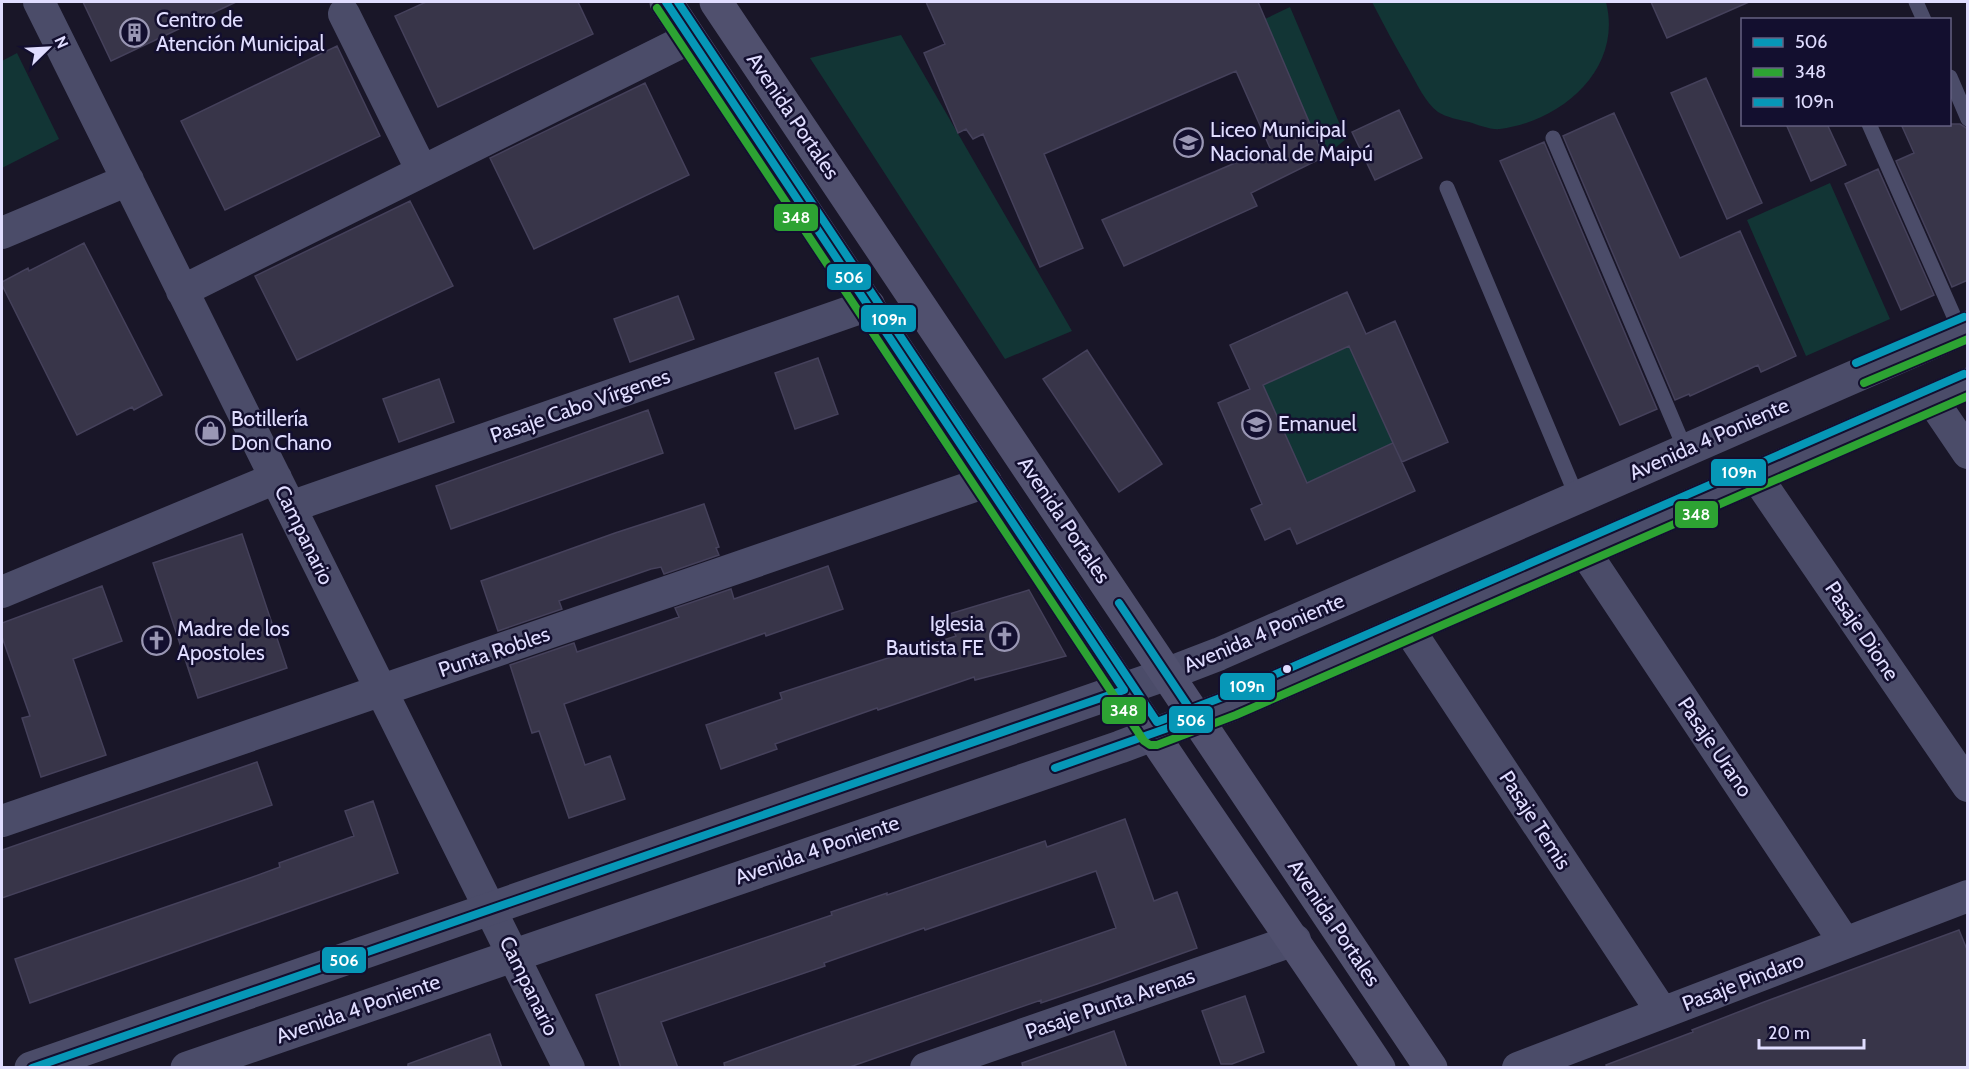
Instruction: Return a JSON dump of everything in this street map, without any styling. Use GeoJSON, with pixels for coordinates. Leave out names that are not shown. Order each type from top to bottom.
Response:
{"type":"FeatureCollection","features":[{"type":"Feature","properties":{"kind":"main road","name":"Avenida Portales"},"geometry":{"type":"LineString","coordinates":[[666,2],[1153,735],[1295,940],[1379,1068]]}},
{"type":"Feature","properties":{"kind":"main road","name":"Avenida Portales"},"geometry":{"type":"LineString","coordinates":[[716,2],[1431,1068]]}},
{"type":"Feature","properties":{"kind":"street","name":"Campanario"},"geometry":{"type":"LineString","coordinates":[[39,2],[570,1068]]}},
{"type":"Feature","properties":{"kind":"street"},"geometry":{"type":"LineString","coordinates":[[344,14],[422,171]]}},
{"type":"Feature","properties":{"kind":"street"},"geometry":{"type":"LineString","coordinates":[[182,291],[690,38]]}},
{"type":"Feature","properties":{"kind":"street"},"geometry":{"type":"LineString","coordinates":[[2,233],[128,180]]}},
{"type":"Feature","properties":{"kind":"street","name":"Pasaje Cabo Vírgenes"},"geometry":{"type":"LineString","coordinates":[[290,507],[869,305]]}},
{"type":"Feature","properties":{"kind":"street","name":"Avenida 4 Poniente"},"geometry":{"type":"LineString","coordinates":[[31,1068],[1167,674],[1219,654],[1964,328]]}},
{"type":"Feature","properties":{"kind":"street","name":"Avenida 4 Poniente"},"geometry":{"type":"LineString","coordinates":[[187,1068],[1153,735],[1232,705],[1968,384]]}},
{"type":"Feature","properties":{"kind":"street"},"geometry":{"type":"LineString","coordinates":[[1932,400],[1968,453]]}},
{"type":"Feature","properties":{"kind":"street","name":"Pasaje Dione"},"geometry":{"type":"LineString","coordinates":[[1756,476],[1968,786]]}},
{"type":"Feature","properties":{"kind":"street"},"geometry":{"type":"LineString","coordinates":[[2,592],[276,478]]}},
{"type":"Feature","properties":{"kind":"street","name":"Punta Robles"},"geometry":{"type":"LineString","coordinates":[[2,821],[986,482]]}},
{"type":"Feature","properties":{"kind":"street","name":"Pasaje Urano"},"geometry":{"type":"LineString","coordinates":[[1585,552],[1845,943]]}},
{"type":"Feature","properties":{"kind":"street","name":"Pasaje Temis"},"geometry":{"type":"LineString","coordinates":[[1408,628],[1662,1012]]}},
{"type":"Feature","properties":{"kind":"street","name":"Pasaje Pindaro"},"geometry":{"type":"LineString","coordinates":[[1518,1068],[1968,896]]}},
{"type":"Feature","properties":{"kind":"street","name":"Pasaje Punta Arenas"},"geometry":{"type":"LineString","coordinates":[[926,1068],[1295,940]]}},
{"type":"Feature","properties":{"kind":"lane"},"geometry":{"type":"LineString","coordinates":[[1916,2],[1923,18]]}},
{"type":"Feature","properties":{"kind":"lane"},"geometry":{"type":"LineString","coordinates":[[1951,79],[1968,119]]}},
{"type":"Feature","properties":{"kind":"lane"},"geometry":{"type":"LineString","coordinates":[[1870,126],[1964,328]]}},
{"type":"Feature","properties":{"kind":"lane"},"geometry":{"type":"LineString","coordinates":[[1553,138],[1685,449]]}},
{"type":"Feature","properties":{"kind":"lane"},"geometry":{"type":"LineString","coordinates":[[1447,188],[1577,496]]}},
{"type":"Feature","properties":{"kind":"green space"},"geometry":{"type":"Polygon","coordinates":[[[1372,2],[1606,2],[1609,26],[1605,49],[1596,70],[1583,88],[1565,103],[1545,115],[1523,124],[1493,129],[1449,117],[1433,108],[1418,87],[1372,2]]]}},
{"type":"Feature","properties":{"kind":"green space"},"geometry":{"type":"Polygon","coordinates":[[[1290,7],[1346,139],[1324,157],[1265,19],[1290,7]]]}},
{"type":"Feature","properties":{"kind":"green space"},"geometry":{"type":"Polygon","coordinates":[[[901,35],[1072,331],[1005,359],[810,58],[901,35]]]}},
{"type":"Feature","properties":{"kind":"green space"},"geometry":{"type":"Polygon","coordinates":[[[17,53],[59,139],[2,168],[2,61],[17,53]]]}},
{"type":"Feature","properties":{"kind":"green space"},"geometry":{"type":"Polygon","coordinates":[[[1830,183],[1890,319],[1806,356],[1747,220],[1830,183]]]}},
{"type":"Feature","properties":{"kind":"green space"},"geometry":{"type":"Polygon","coordinates":[[[1349,346],[1393,443],[1307,483],[1263,385],[1349,346]]]}},
{"type":"Feature","properties":{"kind":"building","name":"Centro de Atención Municipal"},"geometry":{"type":"Polygon","coordinates":[[[83,2],[236,2],[111,61],[83,2]]]}},
{"type":"Feature","properties":{"kind":"building"},"geometry":{"type":"Polygon","coordinates":[[[426,2],[578,2],[593,34],[438,107],[395,16],[426,2]]]}},
{"type":"Feature","properties":{"kind":"building"},"geometry":{"type":"Polygon","coordinates":[[[926,2],[1258,2],[1324,157],[1251,193],[1257,206],[1124,266],[1102,220],[1270,148],[1236,71],[1044,154],[1083,248],[1040,267],[983,134],[973,139],[966,129],[958,133],[924,53],[945,44],[926,2]]]}},
{"type":"Feature","properties":{"kind":"building"},"geometry":{"type":"Polygon","coordinates":[[[1651,2],[1749,2],[1667,38],[1651,2]]]}},
{"type":"Feature","properties":{"kind":"building"},"geometry":{"type":"Polygon","coordinates":[[[337,46],[380,136],[225,210],[181,121],[337,46]]]}},
{"type":"Feature","properties":{"kind":"building"},"geometry":{"type":"Polygon","coordinates":[[[1706,78],[1762,203],[1727,219],[1671,93],[1706,78]]]}},
{"type":"Feature","properties":{"kind":"building"},"geometry":{"type":"Polygon","coordinates":[[[645,83],[689,175],[534,249],[490,158],[645,83]]]}},
{"type":"Feature","properties":{"kind":"building"},"geometry":{"type":"Polygon","coordinates":[[[1399,110],[1422,158],[1375,180],[1352,132],[1399,110]]]}},
{"type":"Feature","properties":{"kind":"building"},"geometry":{"type":"Polygon","coordinates":[[[1614,113],[1680,258],[1740,231],[1796,356],[1761,372],[1758,365],[1690,396],[1689,394],[1675,400],[1563,136],[1614,113]]]}},
{"type":"Feature","properties":{"kind":"building"},"geometry":{"type":"Polygon","coordinates":[[[1960,124],[1968,129],[1968,280],[1952,287],[1896,161],[1914,153],[1902,126],[1960,124]]]}},
{"type":"Feature","properties":{"kind":"building"},"geometry":{"type":"Polygon","coordinates":[[[1787,126],[1828,126],[1846,165],[1811,181],[1787,126]]]}},
{"type":"Feature","properties":{"kind":"building"},"geometry":{"type":"Polygon","coordinates":[[[1544,142],[1657,409],[1620,425],[1500,161],[1544,142]]]}},
{"type":"Feature","properties":{"kind":"building"},"geometry":{"type":"Polygon","coordinates":[[[1878,169],[1934,295],[1901,310],[1845,184],[1878,169]]]}},
{"type":"Feature","properties":{"kind":"building"},"geometry":{"type":"Polygon","coordinates":[[[410,201],[453,286],[297,360],[255,276],[410,201]]]}},
{"type":"Feature","properties":{"kind":"building"},"geometry":{"type":"Polygon","coordinates":[[[84,243],[162,395],[134,410],[132,407],[77,435],[2,282],[84,243]]]}},
{"type":"Feature","properties":{"kind":"building"},"geometry":{"type":"Polygon","coordinates":[[[1347,292],[1366,334],[1395,321],[1448,442],[1402,462],[1393,443],[1415,491],[1297,544],[1290,528],[1265,540],[1251,509],[1262,504],[1218,403],[1250,389],[1230,345],[1347,292]],[[1349,346],[1263,385],[1307,483],[1393,443],[1349,346]]]}},
{"type":"Feature","properties":{"kind":"building"},"geometry":{"type":"Polygon","coordinates":[[[678,296],[694,339],[630,362],[614,319],[678,296]]]}},
{"type":"Feature","properties":{"kind":"building"},"geometry":{"type":"Polygon","coordinates":[[[1087,350],[1162,464],[1119,492],[1043,379],[1087,350]]]}},
{"type":"Feature","properties":{"kind":"building"},"geometry":{"type":"Polygon","coordinates":[[[818,358],[838,414],[795,429],[775,373],[818,358]]]}},
{"type":"Feature","properties":{"kind":"building"},"geometry":{"type":"Polygon","coordinates":[[[439,379],[454,422],[399,442],[383,399],[439,379]]]}},
{"type":"Feature","properties":{"kind":"building"},"geometry":{"type":"Polygon","coordinates":[[[648,410],[663,453],[451,529],[436,486],[648,410]]]}},
{"type":"Feature","properties":{"kind":"building"},"geometry":{"type":"Polygon","coordinates":[[[704,504],[719,547],[716,548],[719,555],[664,574],[661,567],[651,569],[559,601],[562,609],[498,631],[481,581],[704,504]]]}},
{"type":"Feature","properties":{"kind":"building"},"geometry":{"type":"Polygon","coordinates":[[[242,534],[287,668],[198,698],[153,563],[242,534]]]}},
{"type":"Feature","properties":{"kind":"building"},"geometry":{"type":"Polygon","coordinates":[[[828,566],[843,609],[766,636],[765,633],[564,704],[585,765],[610,756],[625,799],[569,818],[539,731],[532,733],[510,665],[574,643],[577,652],[679,617],[675,608],[731,589],[734,599],[828,566]]]}},
{"type":"Feature","properties":{"kind":"building"},"geometry":{"type":"Polygon","coordinates":[[[102,586],[122,641],[73,659],[106,755],[41,777],[22,718],[30,716],[2,637],[2,623],[102,586]]]}},
{"type":"Feature","properties":{"kind":"building"},"geometry":{"type":"Polygon","coordinates":[[[1029,590],[1066,656],[975,680],[974,677],[878,710],[877,708],[775,744],[777,749],[721,769],[706,725],[782,699],[780,693],[956,636],[946,615],[1029,590]]]}},
{"type":"Feature","properties":{"kind":"building"},"geometry":{"type":"Polygon","coordinates":[[[257,762],[272,805],[2,898],[2,850],[257,762]]]}},
{"type":"Feature","properties":{"kind":"building"},"geometry":{"type":"Polygon","coordinates":[[[373,801],[398,873],[30,1003],[15,959],[247,879],[280,867],[279,863],[354,836],[345,811],[373,801]]]}},
{"type":"Feature","properties":{"kind":"building"},"geometry":{"type":"Polygon","coordinates":[[[1125,819],[1154,901],[1177,892],[1197,948],[847,1068],[725,1068],[724,1063],[1116,928],[1096,871],[925,930],[924,928],[824,963],[825,966],[661,1022],[678,1068],[621,1068],[596,995],[832,915],[831,912],[887,893],[887,895],[1045,841],[1047,847],[1125,819]]]}},
{"type":"Feature","properties":{"kind":"building"},"geometry":{"type":"Polygon","coordinates":[[[1959,930],[1968,952],[1968,1068],[1607,1068],[1606,1065],[1693,1032],[1692,1030],[1959,930]]]}},
{"type":"Feature","properties":{"kind":"building"},"geometry":{"type":"Polygon","coordinates":[[[1245,996],[1264,1052],[1232,1064],[1221,1064],[1202,1011],[1245,996]]]}},
{"type":"Feature","properties":{"kind":"building"},"geometry":{"type":"Polygon","coordinates":[[[1114,1031],[1127,1068],[1023,1068],[1022,1063],[1114,1031]]]}},
{"type":"Feature","properties":{"kind":"building"},"geometry":{"type":"Polygon","coordinates":[[[490,1034],[502,1068],[408,1068],[408,1064],[490,1034]]]}},
{"type":"Feature","properties":{"kind":"transit line","name":"506"},"geometry":{"type":"LineString","coordinates":[[32,1068],[1124,690],[666,2]]}},
{"type":"Feature","properties":{"kind":"transit line","name":"109n"},"geometry":{"type":"LineString","coordinates":[[678,2],[1157,722],[1228,695],[1964,374]]}},
{"type":"Feature","properties":{"kind":"transit line","name":"348"},"geometry":{"type":"LineString","coordinates":[[657,8],[1144,741],[1150,745],[1157,745],[1236,715],[1968,396]]}},
{"type":"Feature","properties":{"kind":"transit line","name":"109n"},"geometry":{"type":"LineString","coordinates":[[1856,363],[1964,317]]}},
{"type":"Feature","properties":{"kind":"transit line","name":"348"},"geometry":{"type":"LineString","coordinates":[[1864,383],[1968,339]]}},
{"type":"Feature","properties":{"kind":"transit line","name":"506"},"geometry":{"type":"LineString","coordinates":[[1055,768],[1196,718],[1119,603]]}},
{"type":"Feature","properties":{"kind":"place","name":"Centro de Atención Municipal"},"geometry":{"type":"Point","coordinates":[135,32]}},
{"type":"Feature","properties":{"kind":"place","name":"Liceo Municipal Nacional de Maipú"},"geometry":{"type":"Point","coordinates":[1189,142]}},
{"type":"Feature","properties":{"kind":"place","name":"Emanuel"},"geometry":{"type":"Point","coordinates":[1257,424]}},
{"type":"Feature","properties":{"kind":"place","name":"Botillería Don Chano"},"geometry":{"type":"Point","coordinates":[210,431]}},
{"type":"Feature","properties":{"kind":"place","name":"Iglesia Bautista FE"},"geometry":{"type":"Point","coordinates":[1005,636]}},
{"type":"Feature","properties":{"kind":"place","name":"Madre de los Apostoles"},"geometry":{"type":"Point","coordinates":[156,641]}}]}
